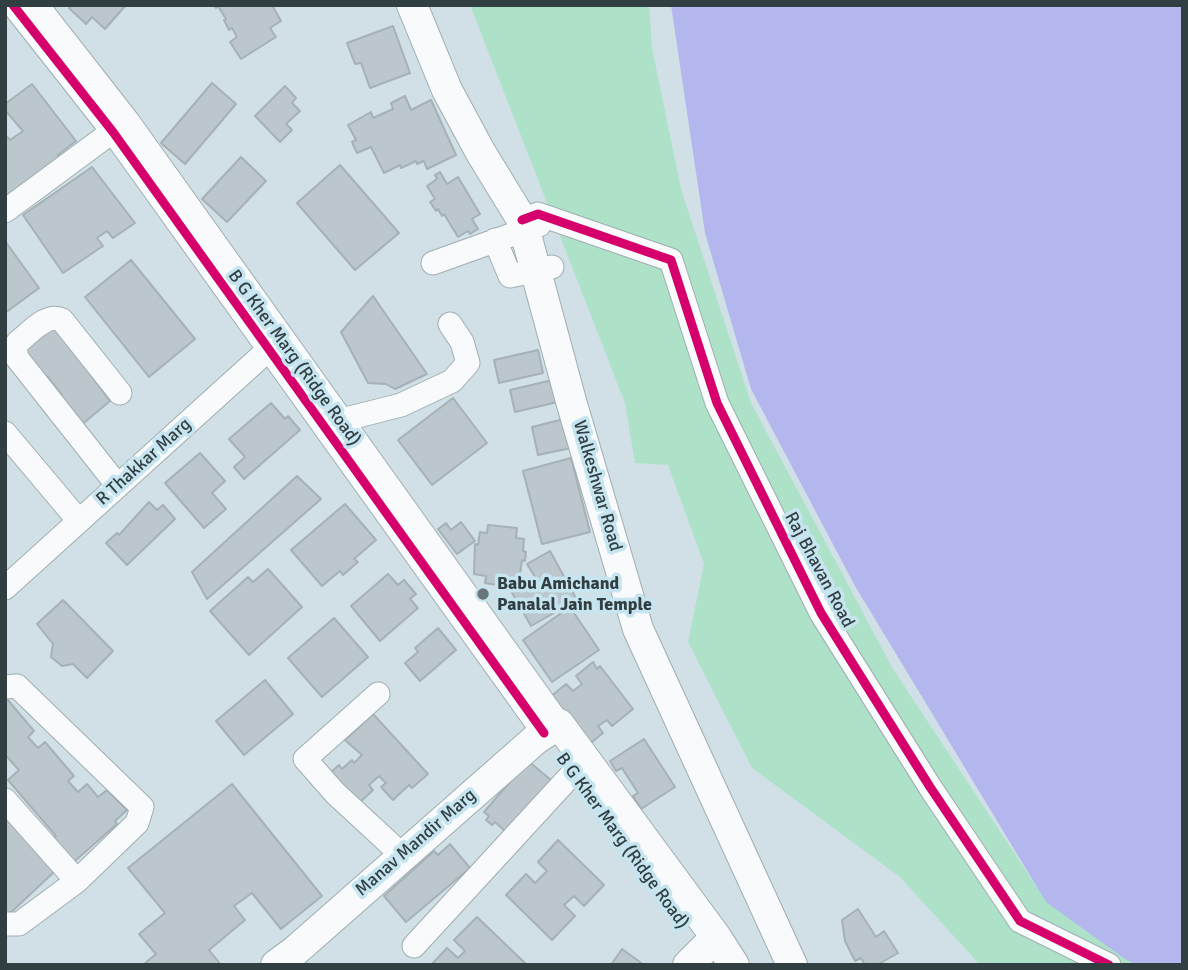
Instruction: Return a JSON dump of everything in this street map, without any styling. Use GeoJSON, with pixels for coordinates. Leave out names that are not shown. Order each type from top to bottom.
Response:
{"type":"FeatureCollection","features":[{"type":"Feature","properties":{"kind":"main road","name":"Walkeshwar Road"},"geometry":{"type":"LineString","coordinates":[[412,5],[447,90],[481,153],[531,222]]}},
{"type":"Feature","properties":{"kind":"main road","name":"Walkeshwar Road"},"geometry":{"type":"LineString","coordinates":[[433,5],[531,222],[638,629],[792,965]]}},
{"type":"Feature","properties":{"kind":"main road","name":"Walkeshwar Road"},"geometry":{"type":"LineString","coordinates":[[544,268],[653,619],[810,965]]}},
{"type":"Feature","properties":{"kind":"main road","name":"B G Kher Marg (Ridge Road)"},"geometry":{"type":"LineString","coordinates":[[551,728],[573,773],[704,954],[734,965]]}},
{"type":"Feature","properties":{"kind":"main road","name":"B G Kher Marg (Ridge Road)"},"geometry":{"type":"LineString","coordinates":[[551,728],[704,954]]}},
{"type":"Feature","properties":{"kind":"main road","name":"Manav Mandir Marg"},"geometry":{"type":"LineString","coordinates":[[276,965],[551,728]]}},
{"type":"Feature","properties":{"kind":"street","name":"B G Kher Marg (Ridge Road)"},"geometry":{"type":"LineString","coordinates":[[13,5],[120,126]]}},
{"type":"Feature","properties":{"kind":"street","name":"B G Kher Marg (Ridge Road)"},"geometry":{"type":"LineString","coordinates":[[37,5],[120,126],[551,728]]}},
{"type":"Feature","properties":{"kind":"street"},"geometry":{"type":"LineString","coordinates":[[5,211],[120,126]]}},
{"type":"Feature","properties":{"kind":"street"},"geometry":{"type":"LineString","coordinates":[[433,263],[495,240],[531,222]]}},
{"type":"Feature","properties":{"kind":"street","name":"Raj Bhavan Road"},"geometry":{"type":"LineString","coordinates":[[531,222],[671,260],[717,403],[821,613],[930,787],[1020,921],[1110,965]]}},
{"type":"Feature","properties":{"kind":"street"},"geometry":{"type":"LineString","coordinates":[[495,240],[510,276],[544,268]]}},
{"type":"Feature","properties":{"kind":"street"},"geometry":{"type":"LineString","coordinates":[[120,393],[57,317],[50,317],[15,347],[17,358],[123,481]]}},
{"type":"Feature","properties":{"kind":"street"},"geometry":{"type":"LineString","coordinates":[[342,420],[401,405],[452,381],[468,363],[462,342],[450,324]]}},
{"type":"Feature","properties":{"kind":"street","name":"B G Kher Marg (Ridge Road)"},"geometry":{"type":"LineString","coordinates":[[276,342],[342,420],[551,728]]}},
{"type":"Feature","properties":{"kind":"street","name":"R Thakkar Marg"},"geometry":{"type":"LineString","coordinates":[[5,588],[276,342]]}},
{"type":"Feature","properties":{"kind":"street"},"geometry":{"type":"LineString","coordinates":[[90,429],[123,481]]}},
{"type":"Feature","properties":{"kind":"street"},"geometry":{"type":"LineString","coordinates":[[5,433],[79,521]]}},
{"type":"Feature","properties":{"kind":"street"},"geometry":{"type":"LineString","coordinates":[[5,687],[17,686],[142,807],[136,823],[78,881],[19,924],[5,924]]}},
{"type":"Feature","properties":{"kind":"street"},"geometry":{"type":"LineString","coordinates":[[378,694],[306,759],[335,793],[402,855]]}},
{"type":"Feature","properties":{"kind":"street"},"geometry":{"type":"LineString","coordinates":[[414,946],[573,773]]}},
{"type":"Feature","properties":{"kind":"street"},"geometry":{"type":"LineString","coordinates":[[5,800],[78,881]]}},
{"type":"Feature","properties":{"kind":"green space"},"geometry":{"type":"Polygon","coordinates":[[[470,5],[649,5],[652,48],[681,189],[751,403],[893,669],[1038,889],[1183,965],[980,965],[900,877],[752,768],[688,642],[704,564],[668,465],[635,463],[625,403],[470,5]]]}},
{"type":"Feature","properties":{"kind":"water"},"geometry":{"type":"Polygon","coordinates":[[[671,5],[1183,5],[1183,965],[1137,965],[1046,902],[855,586],[751,389],[705,233],[671,5]]]}},
{"type":"Feature","properties":{"kind":"building"},"geometry":{"type":"Polygon","coordinates":[[[71,5],[126,5],[105,29],[92,17],[86,24],[69,8],[71,5]]]}},
{"type":"Feature","properties":{"kind":"building"},"geometry":{"type":"Polygon","coordinates":[[[214,5],[272,5],[281,21],[270,28],[276,37],[241,59],[230,42],[237,37],[232,28],[229,30],[218,6],[216,8],[214,5]]]}},
{"type":"Feature","properties":{"kind":"building"},"geometry":{"type":"Polygon","coordinates":[[[393,26],[410,73],[370,88],[361,63],[355,64],[347,43],[393,26]]]}},
{"type":"Feature","properties":{"kind":"building"},"geometry":{"type":"Polygon","coordinates":[[[212,83],[236,104],[185,164],[161,143],[212,83]]]}},
{"type":"Feature","properties":{"kind":"building"},"geometry":{"type":"Polygon","coordinates":[[[32,84],[76,141],[58,155],[59,157],[11,202],[5,194],[5,135],[10,140],[23,131],[5,110],[5,104],[32,84]]]}},
{"type":"Feature","properties":{"kind":"building"},"geometry":{"type":"Polygon","coordinates":[[[285,86],[296,98],[292,103],[300,111],[286,124],[292,130],[280,142],[255,116],[285,86]]]}},
{"type":"Feature","properties":{"kind":"building"},"geometry":{"type":"Polygon","coordinates":[[[405,96],[411,110],[431,100],[456,155],[427,169],[424,161],[417,164],[416,161],[384,173],[371,147],[357,153],[352,142],[356,140],[348,125],[371,112],[373,118],[393,109],[391,103],[405,96]]]}},
{"type":"Feature","properties":{"kind":"building"},"geometry":{"type":"Polygon","coordinates":[[[241,157],[266,181],[227,222],[202,199],[241,157]]]}},
{"type":"Feature","properties":{"kind":"building"},"geometry":{"type":"Polygon","coordinates":[[[340,165],[399,233],[355,270],[297,203],[340,165]]]}},
{"type":"Feature","properties":{"kind":"building"},"geometry":{"type":"Polygon","coordinates":[[[92,167],[135,223],[113,238],[107,231],[97,238],[103,246],[63,273],[23,215],[92,167]]]}},
{"type":"Feature","properties":{"kind":"building"},"geometry":{"type":"Polygon","coordinates":[[[440,172],[447,184],[458,177],[480,214],[472,219],[478,229],[470,234],[468,231],[458,237],[444,214],[442,216],[438,209],[436,211],[430,202],[435,199],[427,186],[437,179],[435,175],[440,172]]]}},
{"type":"Feature","properties":{"kind":"building"},"geometry":{"type":"Polygon","coordinates":[[[5,241],[39,288],[5,313],[5,241]]]}},
{"type":"Feature","properties":{"kind":"building"},"geometry":{"type":"Polygon","coordinates":[[[131,260],[195,339],[149,377],[85,297],[131,260]]]}},
{"type":"Feature","properties":{"kind":"building"},"geometry":{"type":"Polygon","coordinates":[[[373,296],[427,374],[395,389],[386,384],[368,383],[341,332],[373,296]]]}},
{"type":"Feature","properties":{"kind":"building"},"geometry":{"type":"Polygon","coordinates":[[[54,325],[110,401],[80,426],[58,398],[62,395],[47,376],[43,379],[21,349],[54,325]]]}},
{"type":"Feature","properties":{"kind":"building"},"geometry":{"type":"Polygon","coordinates":[[[538,350],[543,373],[499,383],[494,360],[538,350]]]}},
{"type":"Feature","properties":{"kind":"building"},"geometry":{"type":"Polygon","coordinates":[[[557,379],[562,401],[515,412],[510,390],[557,379]]]}},
{"type":"Feature","properties":{"kind":"building"},"geometry":{"type":"Polygon","coordinates":[[[453,398],[487,443],[432,485],[398,440],[453,398]]]}},
{"type":"Feature","properties":{"kind":"building"},"geometry":{"type":"Polygon","coordinates":[[[271,403],[285,419],[288,416],[300,430],[244,479],[234,467],[245,457],[229,439],[271,403]]]}},
{"type":"Feature","properties":{"kind":"building"},"geometry":{"type":"Polygon","coordinates":[[[564,419],[571,448],[538,455],[532,427],[564,419]]]}},
{"type":"Feature","properties":{"kind":"building"},"geometry":{"type":"Polygon","coordinates":[[[200,453],[225,481],[212,493],[226,509],[204,528],[165,483],[200,453]]]}},
{"type":"Feature","properties":{"kind":"building"},"geometry":{"type":"Polygon","coordinates":[[[571,458],[590,532],[542,544],[523,471],[571,458]]]}},
{"type":"Feature","properties":{"kind":"building"},"geometry":{"type":"Polygon","coordinates":[[[297,476],[321,499],[207,599],[192,572],[297,476]]]}},
{"type":"Feature","properties":{"kind":"building"},"geometry":{"type":"Polygon","coordinates":[[[149,502],[157,510],[163,505],[175,519],[127,565],[106,543],[117,533],[119,535],[149,502]]]}},
{"type":"Feature","properties":{"kind":"building"},"geometry":{"type":"Polygon","coordinates":[[[345,504],[376,540],[354,559],[358,562],[343,575],[340,571],[322,586],[291,550],[345,504]]]}},
{"type":"Feature","properties":{"kind":"building"},"geometry":{"type":"Polygon","coordinates":[[[461,522],[475,541],[457,554],[438,529],[446,523],[451,530],[461,522]]]}},
{"type":"Feature","properties":{"kind":"building"},"geometry":{"type":"Polygon","coordinates":[[[488,525],[517,528],[516,538],[524,539],[525,561],[522,560],[519,581],[505,580],[504,586],[485,583],[486,576],[474,574],[475,544],[478,545],[480,532],[487,533],[488,525]]]}},
{"type":"Feature","properties":{"kind":"building"},"geometry":{"type":"Polygon","coordinates":[[[550,551],[577,600],[531,626],[511,591],[535,577],[527,564],[550,551]]]}},
{"type":"Feature","properties":{"kind":"building"},"geometry":{"type":"Polygon","coordinates":[[[268,569],[302,607],[249,655],[210,611],[248,577],[253,582],[268,569]]]}},
{"type":"Feature","properties":{"kind":"building"},"geometry":{"type":"Polygon","coordinates":[[[388,574],[398,585],[404,580],[416,594],[410,599],[418,608],[380,641],[351,606],[388,574]]]}},
{"type":"Feature","properties":{"kind":"building"},"geometry":{"type":"Polygon","coordinates":[[[63,600],[113,651],[87,678],[73,664],[62,666],[51,657],[53,644],[37,624],[63,600]]]}},
{"type":"Feature","properties":{"kind":"building"},"geometry":{"type":"Polygon","coordinates":[[[570,607],[599,650],[552,682],[523,640],[570,607]]]}},
{"type":"Feature","properties":{"kind":"building"},"geometry":{"type":"Polygon","coordinates":[[[334,618],[368,657],[322,697],[288,658],[334,618]]]}},
{"type":"Feature","properties":{"kind":"building"},"geometry":{"type":"Polygon","coordinates":[[[438,628],[456,650],[420,681],[405,663],[418,652],[415,648],[438,628]]]}},
{"type":"Feature","properties":{"kind":"building"},"geometry":{"type":"Polygon","coordinates":[[[593,662],[597,669],[600,666],[633,709],[612,726],[607,720],[598,726],[603,733],[587,746],[549,698],[566,684],[573,691],[582,684],[576,676],[593,662]]]}},
{"type":"Feature","properties":{"kind":"building"},"geometry":{"type":"Polygon","coordinates":[[[265,680],[293,714],[244,755],[216,721],[265,680]]]}},
{"type":"Feature","properties":{"kind":"building"},"geometry":{"type":"Polygon","coordinates":[[[7,699],[34,731],[28,737],[38,748],[45,742],[74,776],[68,781],[78,792],[87,784],[98,797],[107,790],[127,810],[115,821],[117,824],[68,867],[48,843],[56,836],[8,780],[19,770],[5,758],[7,699]]]}},
{"type":"Feature","properties":{"kind":"building"},"geometry":{"type":"Polygon","coordinates":[[[373,714],[428,774],[412,788],[409,785],[393,800],[381,787],[386,783],[379,776],[369,785],[373,790],[357,805],[331,772],[339,765],[342,769],[352,760],[354,763],[362,755],[345,740],[373,714]]]}},
{"type":"Feature","properties":{"kind":"building"},"geometry":{"type":"Polygon","coordinates":[[[644,739],[675,787],[641,809],[633,796],[638,793],[622,768],[616,771],[610,761],[644,739]]]}},
{"type":"Feature","properties":{"kind":"building"},"geometry":{"type":"Polygon","coordinates":[[[528,761],[551,780],[506,832],[495,822],[492,825],[486,820],[489,816],[484,812],[528,761]]]}},
{"type":"Feature","properties":{"kind":"building"},"geometry":{"type":"Polygon","coordinates":[[[232,784],[322,896],[281,929],[252,893],[234,906],[245,920],[209,950],[221,965],[143,965],[156,954],[139,934],[165,913],[128,868],[232,784]]]}},
{"type":"Feature","properties":{"kind":"building"},"geometry":{"type":"Polygon","coordinates":[[[5,817],[55,871],[5,918],[5,817]]]}},
{"type":"Feature","properties":{"kind":"building"},"geometry":{"type":"Polygon","coordinates":[[[558,840],[604,885],[584,906],[574,896],[564,905],[575,916],[552,940],[506,895],[526,874],[535,883],[547,871],[538,862],[558,840]]]}},
{"type":"Feature","properties":{"kind":"building"},"geometry":{"type":"Polygon","coordinates":[[[450,844],[470,868],[406,922],[384,896],[434,851],[438,855],[450,844]]]}},
{"type":"Feature","properties":{"kind":"building"},"geometry":{"type":"Polygon","coordinates":[[[858,909],[876,937],[884,931],[898,953],[877,965],[865,965],[861,958],[855,961],[845,941],[842,920],[858,909]]]}},
{"type":"Feature","properties":{"kind":"building"},"geometry":{"type":"Polygon","coordinates":[[[477,917],[527,965],[431,965],[447,948],[458,958],[465,951],[454,940],[477,917]]]}},
{"type":"Feature","properties":{"kind":"building"},"geometry":{"type":"Polygon","coordinates":[[[622,949],[644,965],[611,965],[622,949]]]}},
{"type":"Feature","properties":{"kind":"cycle path"},"geometry":{"type":"LineString","coordinates":[[13,5],[113,132],[544,733]]}},
{"type":"Feature","properties":{"kind":"cycle path"},"geometry":{"type":"LineString","coordinates":[[522,220],[538,214],[671,260],[717,403],[821,613],[930,787],[1020,921],[1109,965]]}},
{"type":"Feature","properties":{"kind":"place","name":"Babu Amichand Panalal Jain Temple"},"geometry":{"type":"Point","coordinates":[483,594]}}]}
